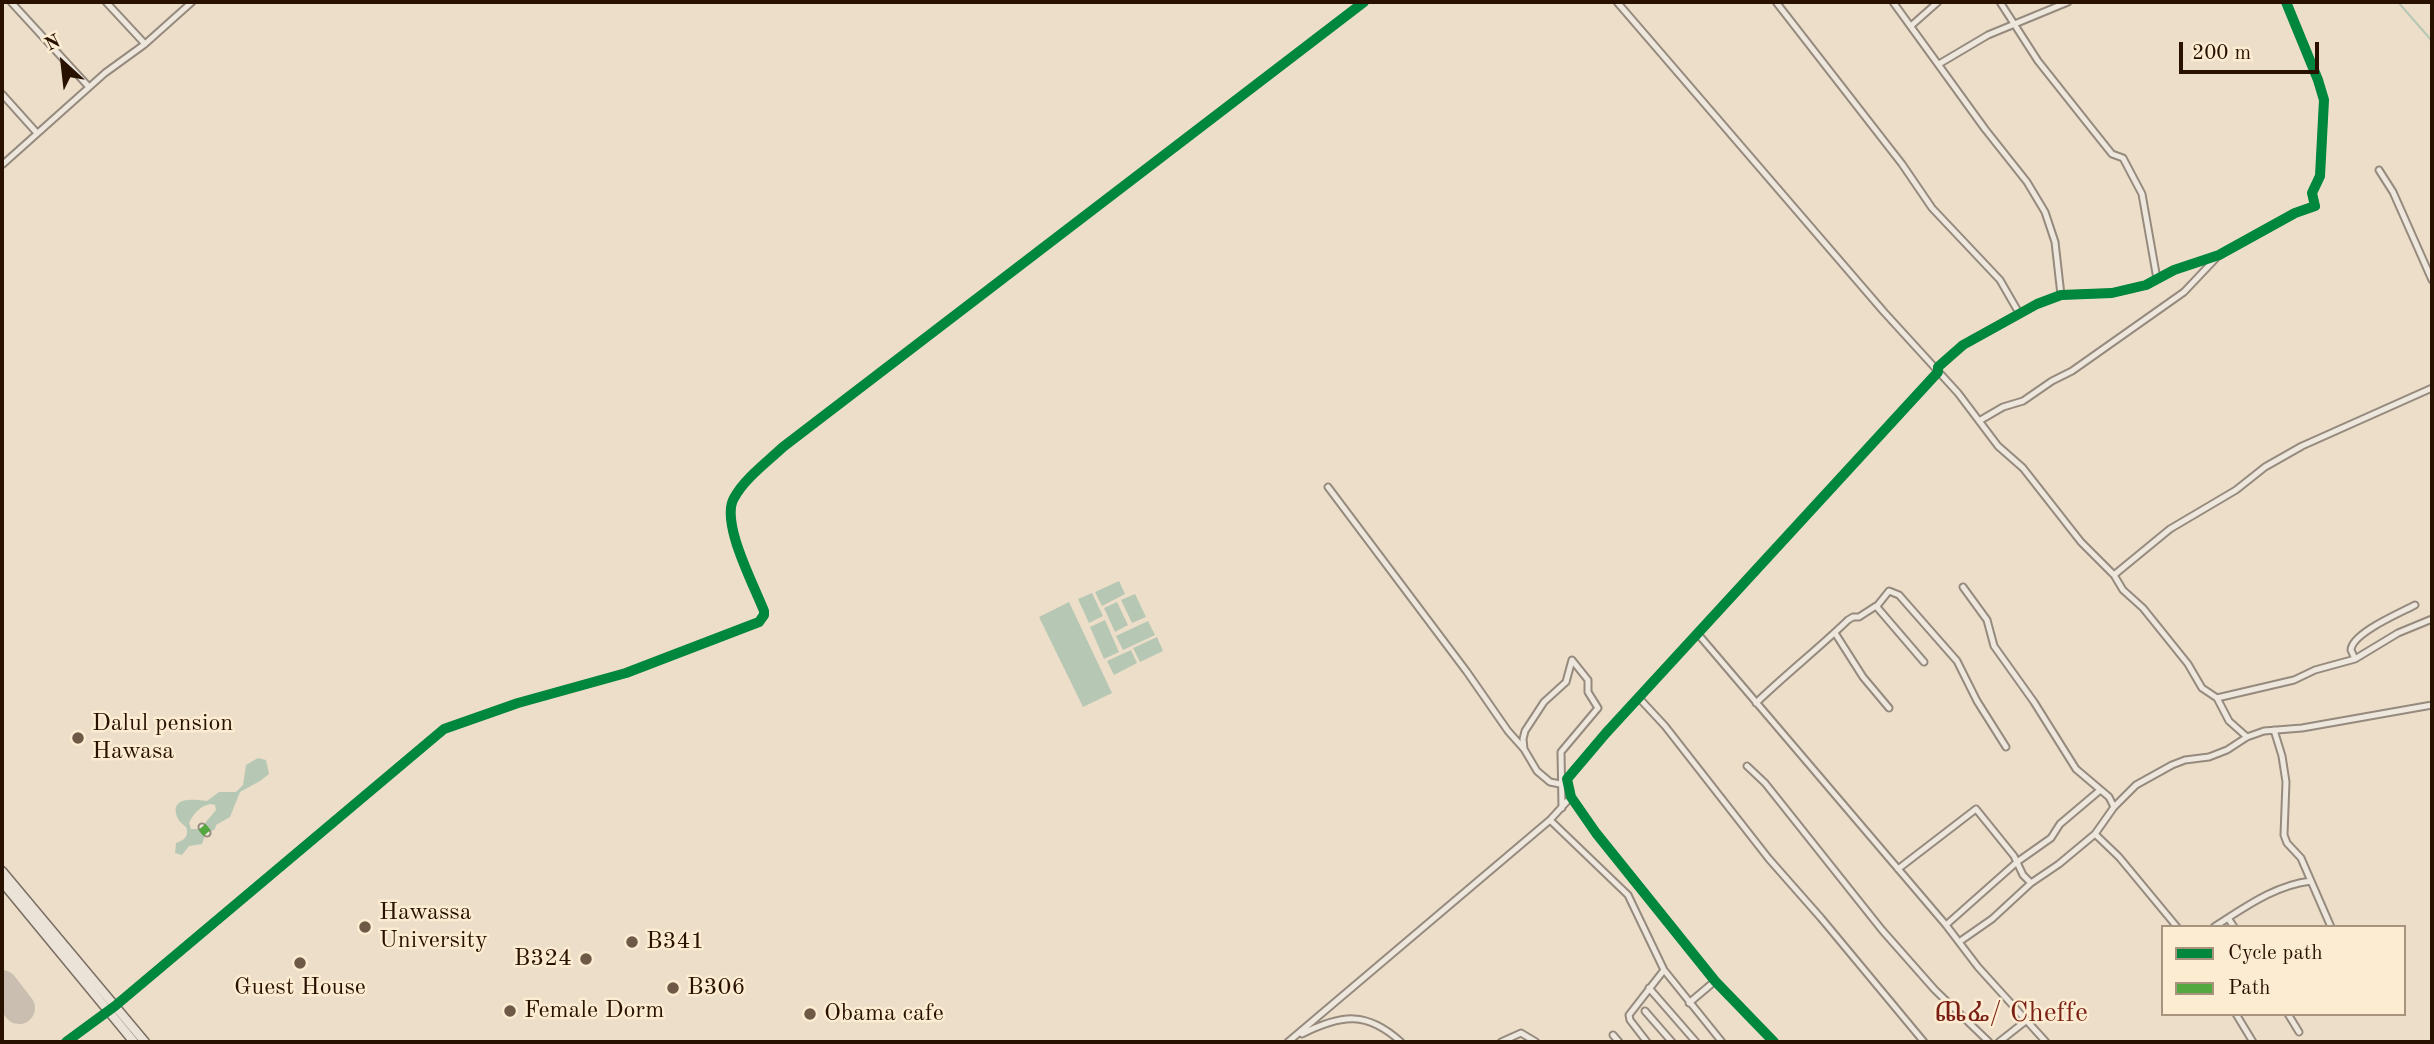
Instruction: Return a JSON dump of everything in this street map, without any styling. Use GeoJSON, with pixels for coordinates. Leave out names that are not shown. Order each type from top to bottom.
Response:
{"type":"FeatureCollection","features":[{"type":"Feature","properties":{"kind":"highway"},"geometry":{"type":"LineString","coordinates":[[2,871],[112,1009],[134,1042]]}},
{"type":"Feature","properties":{"kind":"highway"},"geometry":{"type":"LineString","coordinates":[[2,882],[112,1009],[145,1042]]}},
{"type":"Feature","properties":{"kind":"street"},"geometry":{"type":"LineString","coordinates":[[11,2],[89,87]]}},
{"type":"Feature","properties":{"kind":"street"},"geometry":{"type":"LineString","coordinates":[[106,2],[145,44]]}},
{"type":"Feature","properties":{"kind":"street"},"geometry":{"type":"LineString","coordinates":[[2,165],[89,87],[145,44],[192,2]]}},
{"type":"Feature","properties":{"kind":"street"},"geometry":{"type":"LineString","coordinates":[[66,1042],[112,1009],[444,729],[518,703],[625,673],[759,622],[764,611],[734,537],[730,514],[734,497],[751,477],[792,440],[1364,2]]}},
{"type":"Feature","properties":{"kind":"street"},"geometry":{"type":"LineString","coordinates":[[1617,2],[1958,393],[1998,446],[2023,468],[2081,542],[2114,575],[2123,590],[2143,608],[2188,664],[2202,688],[2217,698],[2229,721],[2247,737]]}},
{"type":"Feature","properties":{"kind":"street"},"geometry":{"type":"LineString","coordinates":[[1776,2],[1902,164],[1932,208],[2000,280],[2019,313]]}},
{"type":"Feature","properties":{"kind":"street"},"geometry":{"type":"LineString","coordinates":[[1893,2],[2027,182],[2045,212],[2055,242],[2061,295]]}},
{"type":"Feature","properties":{"kind":"street"},"geometry":{"type":"LineString","coordinates":[[1912,25],[1938,2]]}},
{"type":"Feature","properties":{"kind":"street"},"geometry":{"type":"LineString","coordinates":[[2000,2],[2038,61],[2112,154],[2123,158],[2142,194],[2157,279]]}},
{"type":"Feature","properties":{"kind":"street"},"geometry":{"type":"LineString","coordinates":[[1940,64],[1988,35],[2056,4],[2068,2]]}},
{"type":"Feature","properties":{"kind":"street"},"geometry":{"type":"LineString","coordinates":[[1774,1042],[1714,981],[1629,876],[1571,797],[1567,779],[1938,372],[1941,363],[1963,345],[2019,313],[2061,295],[2112,293],[2136,288],[2183,266],[2219,255],[2295,213],[2315,206],[2312,193],[2320,176],[2324,100],[2314,68],[2286,2]]}},
{"type":"Feature","properties":{"kind":"street"},"geometry":{"type":"LineString","coordinates":[[2,94],[37,133]]}},
{"type":"Feature","properties":{"kind":"street"},"geometry":{"type":"LineString","coordinates":[[2379,170],[2393,192],[2432,280]]}},
{"type":"Feature","properties":{"kind":"street"},"geometry":{"type":"LineString","coordinates":[[1979,421],[2003,407],[2023,401],[2090,358],[2184,292],[2219,255]]}},
{"type":"Feature","properties":{"kind":"street"},"geometry":{"type":"LineString","coordinates":[[2114,575],[2171,529],[2210,503],[2236,490],[2265,467],[2302,446],[2432,388]]}},
{"type":"Feature","properties":{"kind":"street"},"geometry":{"type":"LineString","coordinates":[[1328,487],[1524,749],[1537,771],[1550,782],[1560,784]]}},
{"type":"Feature","properties":{"kind":"street"},"geometry":{"type":"LineString","coordinates":[[1963,587],[1987,620],[1994,646],[2034,702],[2058,743],[2076,769],[2109,797],[2114,807]]}},
{"type":"Feature","properties":{"kind":"street"},"geometry":{"type":"LineString","coordinates":[[1756,703],[1853,617],[1859,617],[1877,606],[1889,591],[1899,595],[1957,661],[1977,701],[2006,747]]}},
{"type":"Feature","properties":{"kind":"street"},"geometry":{"type":"LineString","coordinates":[[2355,659],[2351,650],[2353,642],[2376,625],[2415,605]]}},
{"type":"Feature","properties":{"kind":"street"},"geometry":{"type":"LineString","coordinates":[[1877,606],[1924,662]]}},
{"type":"Feature","properties":{"kind":"street"},"geometry":{"type":"LineString","coordinates":[[2217,698],[2294,680],[2315,670],[2355,659],[2398,633],[2432,619]]}},
{"type":"Feature","properties":{"kind":"street"},"geometry":{"type":"LineString","coordinates":[[1835,633],[1863,677],[1889,708]]}},
{"type":"Feature","properties":{"kind":"street"},"geometry":{"type":"LineString","coordinates":[[1698,634],[1946,925],[1978,967],[2046,1042]]}},
{"type":"Feature","properties":{"kind":"street"},"geometry":{"type":"LineString","coordinates":[[1524,749],[1525,731],[1544,702],[1566,682],[1572,660],[1588,680],[1588,692],[1598,708],[1561,752],[1562,808]]}},
{"type":"Feature","properties":{"kind":"street"},"geometry":{"type":"LineString","coordinates":[[1639,698],[1665,726],[1769,859],[1924,1042]]}},
{"type":"Feature","properties":{"kind":"street"},"geometry":{"type":"LineString","coordinates":[[1959,942],[1992,919],[2031,883],[2095,834],[2114,807],[2136,785],[2162,770],[2185,760],[2227,751],[2247,737],[2274,730],[2302,728],[2432,705]]}},
{"type":"Feature","properties":{"kind":"street"},"geometry":{"type":"LineString","coordinates":[[2274,730],[2286,782],[2284,835],[2287,843],[2301,858],[2330,925]]}},
{"type":"Feature","properties":{"kind":"street"},"geometry":{"type":"LineString","coordinates":[[1747,766],[1765,783],[1890,939],[1935,990],[1989,1042]]}},
{"type":"Feature","properties":{"kind":"street"},"geometry":{"type":"LineString","coordinates":[[1946,925],[2017,862],[2051,838],[2060,824],[2099,791]]}},
{"type":"Feature","properties":{"kind":"street"},"geometry":{"type":"LineString","coordinates":[[1291,1040],[1550,820],[1571,797]]}},
{"type":"Feature","properties":{"kind":"street"},"geometry":{"type":"LineString","coordinates":[[1898,869],[1976,809],[1989,822],[2031,883]]}},
{"type":"Feature","properties":{"kind":"street"},"geometry":{"type":"LineString","coordinates":[[1550,820],[1628,895],[1664,970],[1722,1042]]}},
{"type":"Feature","properties":{"kind":"street"},"geometry":{"type":"LineString","coordinates":[[202,827],[207,833]]}},
{"type":"Feature","properties":{"kind":"street"},"geometry":{"type":"LineString","coordinates":[[2095,834],[2119,857],[2174,925]]}},
{"type":"Feature","properties":{"kind":"street"},"geometry":{"type":"LineString","coordinates":[[2217,925],[2294,883],[2311,881]]}},
{"type":"Feature","properties":{"kind":"street"},"geometry":{"type":"LineString","coordinates":[[2228,918],[2233,925]]}},
{"type":"Feature","properties":{"kind":"street"},"geometry":{"type":"LineString","coordinates":[[1647,1042],[1629,1015],[1664,970]]}},
{"type":"Feature","properties":{"kind":"street"},"geometry":{"type":"LineString","coordinates":[[1689,1003],[1714,981]]}},
{"type":"Feature","properties":{"kind":"street"},"geometry":{"type":"LineString","coordinates":[[1649,988],[1696,1042]]}},
{"type":"Feature","properties":{"kind":"street"},"geometry":{"type":"LineString","coordinates":[[1646,1011],[1672,1042]]}},
{"type":"Feature","properties":{"kind":"street"},"geometry":{"type":"LineString","coordinates":[[2237,1016],[2253,1042]]}},
{"type":"Feature","properties":{"kind":"street"},"geometry":{"type":"LineString","coordinates":[[2289,1016],[2299,1032]]}},
{"type":"Feature","properties":{"kind":"street"},"geometry":{"type":"LineString","coordinates":[[1291,1040],[1320,1025],[1352,1019],[1377,1023],[1401,1042]]}},
{"type":"Feature","properties":{"kind":"street"},"geometry":{"type":"LineString","coordinates":[[1999,1042],[2027,1020]]}},
{"type":"Feature","properties":{"kind":"street"},"geometry":{"type":"LineString","coordinates":[[1501,1042],[1521,1033],[1535,1042]]}},
{"type":"Feature","properties":{"kind":"street"},"geometry":{"type":"LineString","coordinates":[[1613,1035],[1619,1042]]}},
{"type":"Feature","properties":{"kind":"shaded area"},"geometry":{"type":"Polygon","coordinates":[[[1119,581],[1125,594],[1102,606],[1095,592],[1119,581]]]}},
{"type":"Feature","properties":{"kind":"shaded area"},"geometry":{"type":"Polygon","coordinates":[[[1092,593],[1103,616],[1089,623],[1078,599],[1092,593]]]}},
{"type":"Feature","properties":{"kind":"shaded area"},"geometry":{"type":"Polygon","coordinates":[[[1135,594],[1146,617],[1132,623],[1121,600],[1135,594]]]}},
{"type":"Feature","properties":{"kind":"shaded area"},"geometry":{"type":"Polygon","coordinates":[[[1069,602],[1112,693],[1083,707],[1039,617],[1069,602]]]}},
{"type":"Feature","properties":{"kind":"shaded area"},"geometry":{"type":"Polygon","coordinates":[[[1117,602],[1128,625],[1115,632],[1104,608],[1117,602]]]}},
{"type":"Feature","properties":{"kind":"shaded area"},"geometry":{"type":"Polygon","coordinates":[[[1105,620],[1119,652],[1104,659],[1090,627],[1105,620]]]}},
{"type":"Feature","properties":{"kind":"shaded area"},"geometry":{"type":"Polygon","coordinates":[[[1148,621],[1155,635],[1123,650],[1116,636],[1148,621]]]}},
{"type":"Feature","properties":{"kind":"shaded area"},"geometry":{"type":"Polygon","coordinates":[[[1157,637],[1163,651],[1140,662],[1133,648],[1157,637]]]}},
{"type":"Feature","properties":{"kind":"shaded area"},"geometry":{"type":"Polygon","coordinates":[[[1131,650],[1137,663],[1114,675],[1107,661],[1131,650]]]}},
{"type":"Feature","properties":{"kind":"shaded area"},"geometry":{"type":"Polygon","coordinates":[[[258,758],[266,760],[269,774],[240,792],[230,817],[205,835],[202,844],[189,846],[182,855],[175,853],[176,843],[187,834],[186,828],[178,819],[176,806],[189,800],[207,801],[219,792],[236,792],[243,785],[246,765],[258,758]],[[206,805],[197,811],[189,823],[191,829],[200,829],[216,810],[215,805],[206,805]]]}},
{"type":"Feature","properties":{"kind":"waterway"},"geometry":{"type":"LineString","coordinates":[[2398,2],[2432,41]]}},
{"type":"Feature","properties":{"kind":"runway"},"geometry":{"type":"LineString","coordinates":[[2,986],[19,1008]]}},
{"type":"Feature","properties":{"kind":"marked path"},"geometry":{"type":"LineString","coordinates":[[202,827],[207,833]]}},
{"type":"Feature","properties":{"kind":"cycle path"},"geometry":{"type":"LineString","coordinates":[[66,1042],[115,1006],[444,729],[518,703],[626,673],[759,622],[764,611],[740,554],[731,522],[734,498],[750,477],[783,447],[1364,2]]}},
{"type":"Feature","properties":{"kind":"cycle path"},"geometry":{"type":"LineString","coordinates":[[1774,1042],[1715,981],[1596,833],[1571,797],[1567,779],[1606,733],[1938,372],[1938,367],[1963,345],[2037,304],[2061,295],[2112,293],[2146,285],[2174,270],[2219,255],[2295,213],[2315,206],[2312,193],[2320,176],[2324,100],[2286,2]]}},
{"type":"Feature","properties":{"kind":"place","name":"Dalul pension Hawasa"},"geometry":{"type":"Point","coordinates":[78,738]}},
{"type":"Feature","properties":{"kind":"place","name":"Hawassa University"},"geometry":{"type":"Point","coordinates":[365,927]}},
{"type":"Feature","properties":{"kind":"place","name":"B341"},"geometry":{"type":"Point","coordinates":[632,942]}},
{"type":"Feature","properties":{"kind":"place","name":"B324"},"geometry":{"type":"Point","coordinates":[586,959]}},
{"type":"Feature","properties":{"kind":"place","name":"Guest House"},"geometry":{"type":"Point","coordinates":[300,963]}},
{"type":"Feature","properties":{"kind":"place","name":"B306"},"geometry":{"type":"Point","coordinates":[673,988]}},
{"type":"Feature","properties":{"kind":"place","name":"Female Dorm"},"geometry":{"type":"Point","coordinates":[510,1011]}},
{"type":"Feature","properties":{"kind":"place","name":"Obama cafe"},"geometry":{"type":"Point","coordinates":[810,1014]}},
{"type":"Feature","properties":{"kind":"district","name":"ጨፌ/ Cheffe"},"geometry":{"type":"Point","coordinates":[2011,1014]}}]}
